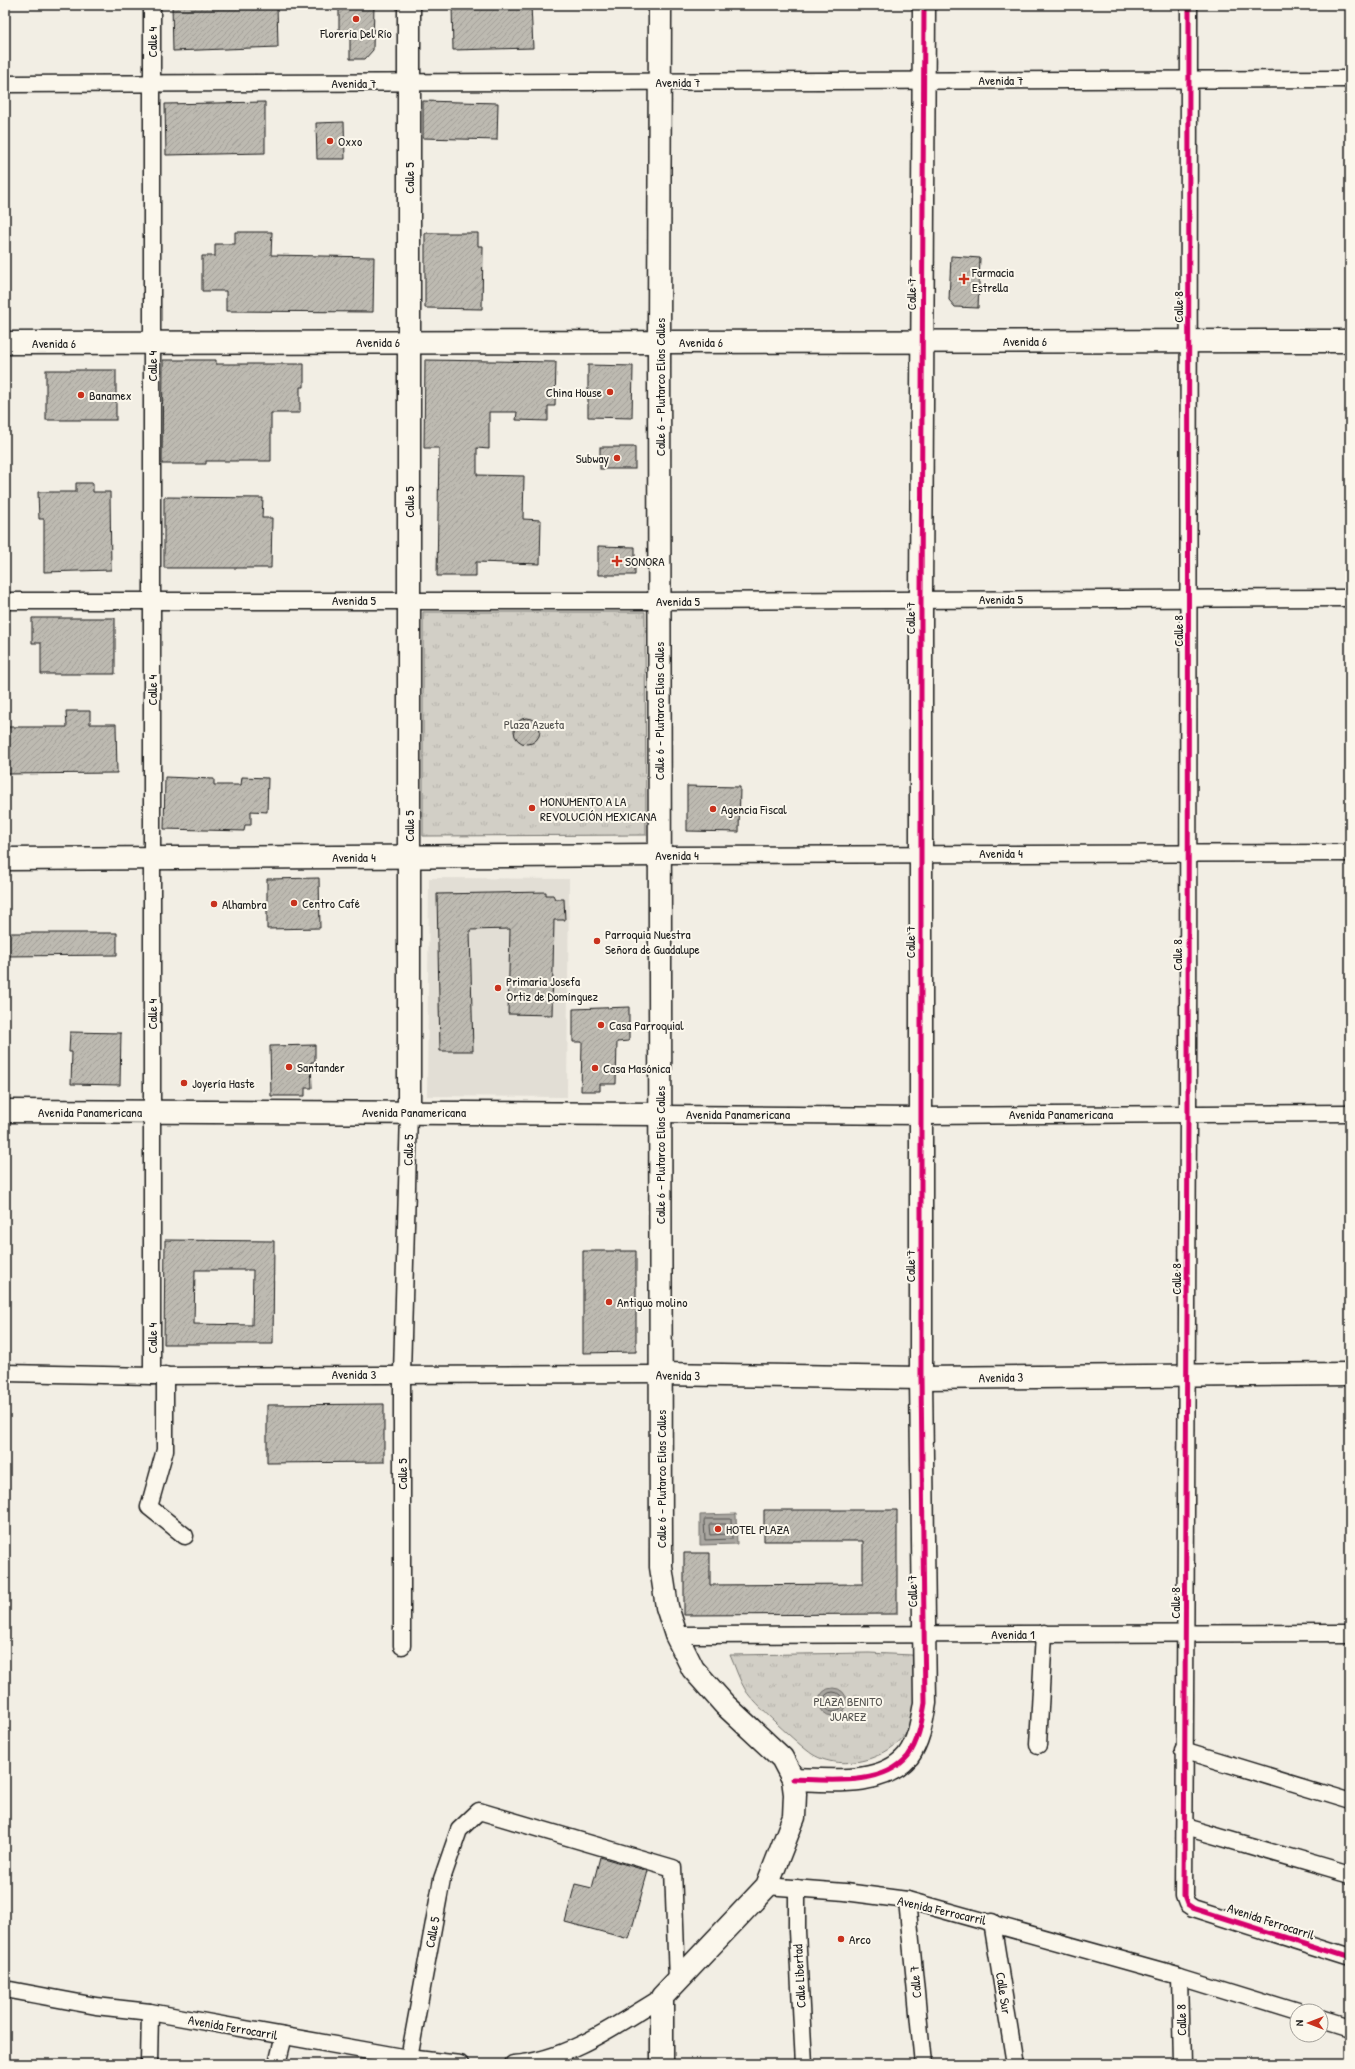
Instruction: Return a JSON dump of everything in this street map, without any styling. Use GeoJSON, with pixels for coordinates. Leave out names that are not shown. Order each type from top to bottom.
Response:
{"type":"FeatureCollection","features":[{"type":"Feature","properties":{"kind":"main road","name":"Calle 5"},"geometry":{"type":"LineString","coordinates":[[409,5],[409,1112]]}},
{"type":"Feature","properties":{"kind":"main road","name":"Calle 6 - Plutarco Elías Calles"},"geometry":{"type":"LineString","coordinates":[[660,5],[659,855],[661,1567],[667,1607],[676,1635],[693,1669],[725,1704],[782,1758],[793,1779]]}},
{"type":"Feature","properties":{"kind":"main road","name":"Calle 7"},"geometry":{"type":"LineString","coordinates":[[793,1779],[836,1780],[868,1777],[892,1770],[908,1755],[919,1734],[925,1703],[921,1378],[921,600],[924,5]]}},
{"type":"Feature","properties":{"kind":"main road","name":"Avenida 6"},"geometry":{"type":"LineString","coordinates":[[5,343],[1350,341]]}},
{"type":"Feature","properties":{"kind":"main road","name":"Avenida 4"},"geometry":{"type":"LineString","coordinates":[[5,859],[659,855]]}},
{"type":"Feature","properties":{"kind":"main road","name":"Avenida Panamericana"},"geometry":{"type":"LineString","coordinates":[[5,1111],[660,1114]]}},
{"type":"Feature","properties":{"kind":"main road","name":"Avenida 3"},"geometry":{"type":"LineString","coordinates":[[661,1374],[921,1378],[1350,1374]]}},
{"type":"Feature","properties":{"kind":"main road"},"geometry":{"type":"LineString","coordinates":[[662,2064],[662,1997],[767,1886],[794,1817],[793,1779]]}},
{"type":"Feature","properties":{"kind":"street","name":"Calle 4"},"geometry":{"type":"LineString","coordinates":[[152,5],[152,1112],[159,1376],[164,1450],[149,1507],[186,1536]]}},
{"type":"Feature","properties":{"kind":"street","name":"Calle 8"},"geometry":{"type":"LineString","coordinates":[[1186,1904],[1184,1896],[1183,1750],[1188,1113],[1189,5]]}},
{"type":"Feature","properties":{"kind":"street","name":"Avenida 7"},"geometry":{"type":"LineString","coordinates":[[5,84],[1350,79]]}},
{"type":"Feature","properties":{"kind":"street","name":"Avenida 5"},"geometry":{"type":"LineString","coordinates":[[5,601],[660,601],[1350,598]]}},
{"type":"Feature","properties":{"kind":"street","name":"Avenida 4"},"geometry":{"type":"LineString","coordinates":[[659,855],[921,853],[1350,853]]}},
{"type":"Feature","properties":{"kind":"street","name":"Calle 5"},"geometry":{"type":"LineString","coordinates":[[402,1646],[402,1374],[409,1112]]}},
{"type":"Feature","properties":{"kind":"street","name":"Avenida Panamericana"},"geometry":{"type":"LineString","coordinates":[[660,1114],[921,1116],[1350,1113]]}},
{"type":"Feature","properties":{"kind":"street","name":"Avenida 3"},"geometry":{"type":"LineString","coordinates":[[5,1373],[159,1376],[661,1374]]}},
{"type":"Feature","properties":{"kind":"street"},"geometry":{"type":"LineString","coordinates":[[1038,1745],[1044,1633]]}},
{"type":"Feature","properties":{"kind":"street","name":"Avenida 1"},"geometry":{"type":"LineString","coordinates":[[676,1635],[1350,1633]]}},
{"type":"Feature","properties":{"kind":"street"},"geometry":{"type":"LineString","coordinates":[[1183,1750],[1350,1801]]}},
{"type":"Feature","properties":{"kind":"street","name":"Calle 5"},"geometry":{"type":"LineString","coordinates":[[408,2061],[442,1879],[459,1830],[479,1811],[673,1868],[677,1981]]}},
{"type":"Feature","properties":{"kind":"street"},"geometry":{"type":"LineString","coordinates":[[1184,1827],[1350,1875]]}},
{"type":"Feature","properties":{"kind":"street","name":"Avenida Ferrocarril"},"geometry":{"type":"LineString","coordinates":[[767,1886],[907,1900],[992,1922],[1180,1976],[1289,2010]]}},
{"type":"Feature","properties":{"kind":"street","name":"Calle Libertad"},"geometry":{"type":"LineString","coordinates":[[797,1888],[797,1931],[804,2064]]}},
{"type":"Feature","properties":{"kind":"street","name":"Calle 7"},"geometry":{"type":"LineString","coordinates":[[907,1900],[923,2064]]}},
{"type":"Feature","properties":{"kind":"street","name":"Avenida Ferrocarril"},"geometry":{"type":"LineString","coordinates":[[1186,1904],[1193,1908],[1350,1958]]}},
{"type":"Feature","properties":{"kind":"street","name":"Calle Sur"},"geometry":{"type":"LineString","coordinates":[[992,1922],[1015,2064]]}},
{"type":"Feature","properties":{"kind":"street","name":"Calle 8"},"geometry":{"type":"LineString","coordinates":[[1180,1976],[1182,2064]]}},
{"type":"Feature","properties":{"kind":"street","name":"Avenida Ferrocarril"},"geometry":{"type":"LineString","coordinates":[[5,1990],[96,2006],[150,2012],[284,2036],[408,2061],[460,2064]]}},
{"type":"Feature","properties":{"kind":"street"},"geometry":{"type":"LineString","coordinates":[[512,2064],[532,2063],[596,2038],[662,1997]]}},
{"type":"Feature","properties":{"kind":"street"},"geometry":{"type":"LineString","coordinates":[[149,2064],[150,2012]]}},
{"type":"Feature","properties":{"kind":"street"},"geometry":{"type":"LineString","coordinates":[[1329,2022],[1350,2029]]}},
{"type":"Feature","properties":{"kind":"street"},"geometry":{"type":"LineString","coordinates":[[276,2064],[284,2036]]}},
{"type":"Feature","properties":{"kind":"shaded area","name":"Primaria Josefa Ortiz de Domínguez"},"geometry":{"type":"Polygon","coordinates":[[[429,878],[569,879],[567,1097],[427,1096],[429,878]]]}},
{"type":"Feature","properties":{"kind":"green space","name":"Plaza Azueta"},"geometry":{"type":"Polygon","coordinates":[[[423,612],[645,612],[646,835],[423,836],[423,612]]]}},
{"type":"Feature","properties":{"kind":"green space","name":"PLAZA BENITO JUAREZ"},"geometry":{"type":"Polygon","coordinates":[[[869,1653],[912,1655],[918,1698],[916,1713],[910,1727],[901,1740],[888,1750],[874,1757],[858,1762],[842,1763],[826,1760],[812,1754],[767,1714],[746,1691],[730,1655],[869,1653]]]}},
{"type":"Feature","properties":{"kind":"water","name":"HOTEL PLAZA"},"geometry":{"type":"Polygon","coordinates":[[[736,1514],[737,1544],[700,1545],[700,1515],[736,1514]]]}},
{"type":"Feature","properties":{"kind":"water"},"geometry":{"type":"Polygon","coordinates":[[[833,1688],[843,1692],[847,1702],[843,1712],[833,1716],[823,1712],[819,1702],[823,1692],[833,1688]]]}},
{"type":"Feature","properties":{"kind":"building"},"geometry":{"type":"Polygon","coordinates":[[[172,5],[277,5],[278,47],[173,51],[172,5]]]}},
{"type":"Feature","properties":{"kind":"building","name":"Florería Del Río"},"geometry":{"type":"Polygon","coordinates":[[[339,5],[374,5],[373,50],[365,59],[350,59],[350,33],[339,32],[339,5]]]}},
{"type":"Feature","properties":{"kind":"building"},"geometry":{"type":"Polygon","coordinates":[[[452,5],[531,5],[533,48],[453,50],[452,5]]]}},
{"type":"Feature","properties":{"kind":"building"},"geometry":{"type":"Polygon","coordinates":[[[423,101],[498,103],[497,140],[423,138],[423,101]]]}},
{"type":"Feature","properties":{"kind":"building"},"geometry":{"type":"Polygon","coordinates":[[[265,102],[265,153],[166,155],[165,104],[265,102]]]}},
{"type":"Feature","properties":{"kind":"building","name":"Oxxo"},"geometry":{"type":"Polygon","coordinates":[[[344,122],[345,159],[317,159],[316,123],[344,122]]]}},
{"type":"Feature","properties":{"kind":"building"},"geometry":{"type":"Polygon","coordinates":[[[235,232],[272,232],[271,255],[374,257],[373,312],[226,311],[226,291],[202,291],[202,256],[215,256],[215,244],[235,244],[235,232]]]}},
{"type":"Feature","properties":{"kind":"building"},"geometry":{"type":"Polygon","coordinates":[[[425,233],[478,233],[478,246],[483,246],[482,309],[425,308],[425,233]]]}},
{"type":"Feature","properties":{"kind":"building","name":"Farmacia Estrella"},"geometry":{"type":"Polygon","coordinates":[[[951,256],[980,258],[978,308],[955,307],[949,300],[951,256]]]}},
{"type":"Feature","properties":{"kind":"building"},"geometry":{"type":"Polygon","coordinates":[[[163,360],[216,360],[216,364],[304,364],[304,387],[300,387],[300,413],[271,413],[271,461],[206,461],[206,464],[162,464],[163,360]]]}},
{"type":"Feature","properties":{"kind":"building"},"geometry":{"type":"Polygon","coordinates":[[[425,360],[556,362],[555,406],[548,406],[548,421],[516,420],[517,412],[489,412],[489,449],[477,448],[477,475],[524,476],[523,519],[541,520],[540,564],[476,562],[476,576],[437,576],[439,448],[424,448],[425,360]]]}},
{"type":"Feature","properties":{"kind":"building","name":"China House"},"geometry":{"type":"Polygon","coordinates":[[[588,365],[633,366],[632,418],[588,417],[588,365]]]}},
{"type":"Feature","properties":{"kind":"building","name":"Banamex"},"geometry":{"type":"Polygon","coordinates":[[[46,370],[116,370],[116,420],[46,420],[46,370]]]}},
{"type":"Feature","properties":{"kind":"building","name":"Subway"},"geometry":{"type":"Polygon","coordinates":[[[600,447],[635,447],[635,469],[600,469],[600,447]]]}},
{"type":"Feature","properties":{"kind":"building"},"geometry":{"type":"Polygon","coordinates":[[[76,483],[93,483],[93,492],[110,492],[111,570],[44,572],[44,519],[39,519],[38,492],[76,492],[76,483]]]}},
{"type":"Feature","properties":{"kind":"building"},"geometry":{"type":"Polygon","coordinates":[[[164,497],[263,498],[262,518],[272,518],[271,568],[164,568],[164,497]]]}},
{"type":"Feature","properties":{"kind":"building","name":"SONORA"},"geometry":{"type":"Polygon","coordinates":[[[598,546],[635,547],[635,575],[598,575],[598,546]]]}},
{"type":"Feature","properties":{"kind":"building"},"geometry":{"type":"Polygon","coordinates":[[[32,618],[115,618],[115,674],[41,674],[41,643],[32,643],[32,618]]]}},
{"type":"Feature","properties":{"kind":"building"},"geometry":{"type":"Polygon","coordinates":[[[66,711],[90,711],[90,724],[116,724],[117,773],[5,774],[5,727],[67,727],[66,711]]]}},
{"type":"Feature","properties":{"kind":"building"},"geometry":{"type":"Polygon","coordinates":[[[527,718],[536,722],[540,731],[536,740],[527,744],[518,740],[514,731],[518,722],[527,718]]]}},
{"type":"Feature","properties":{"kind":"building"},"geometry":{"type":"Polygon","coordinates":[[[165,777],[214,779],[214,785],[241,785],[242,777],[268,778],[267,812],[251,811],[251,825],[245,825],[244,831],[164,829],[165,777]]]}},
{"type":"Feature","properties":{"kind":"building","name":"Agencia Fiscal"},"geometry":{"type":"Polygon","coordinates":[[[687,786],[740,787],[739,832],[687,831],[687,786]]]}},
{"type":"Feature","properties":{"kind":"building","name":"Centro Café"},"geometry":{"type":"Polygon","coordinates":[[[319,878],[320,928],[267,929],[267,879],[319,878]]]}},
{"type":"Feature","properties":{"kind":"building"},"geometry":{"type":"Polygon","coordinates":[[[546,892],[546,895],[553,895],[555,899],[564,899],[565,920],[554,920],[552,1015],[508,1014],[510,929],[470,930],[473,1051],[440,1051],[437,894],[546,892]]]}},
{"type":"Feature","properties":{"kind":"building"},"geometry":{"type":"Polygon","coordinates":[[[5,933],[117,933],[117,955],[5,956],[5,933]]]}},
{"type":"Feature","properties":{"kind":"building"},"geometry":{"type":"Polygon","coordinates":[[[629,1007],[629,1041],[617,1042],[616,1084],[600,1084],[600,1091],[581,1091],[582,1042],[573,1042],[573,1009],[629,1007]]]}},
{"type":"Feature","properties":{"kind":"building"},"geometry":{"type":"Polygon","coordinates":[[[70,1032],[121,1033],[120,1085],[71,1084],[72,1052],[69,1052],[70,1032]]]}},
{"type":"Feature","properties":{"kind":"building","name":"Santander"},"geometry":{"type":"Polygon","coordinates":[[[315,1045],[315,1062],[311,1062],[312,1088],[305,1088],[305,1096],[271,1096],[270,1046],[315,1045]]]}},
{"type":"Feature","properties":{"kind":"building"},"geometry":{"type":"Polygon","coordinates":[[[165,1240],[274,1241],[273,1344],[164,1344],[165,1240]],[[195,1270],[194,1324],[252,1325],[253,1270],[195,1270]]]}},
{"type":"Feature","properties":{"kind":"building","name":"Antiguo molino"},"geometry":{"type":"Polygon","coordinates":[[[583,1251],[636,1251],[636,1352],[583,1353],[583,1251]]]}},
{"type":"Feature","properties":{"kind":"building"},"geometry":{"type":"Polygon","coordinates":[[[384,1404],[384,1462],[267,1463],[267,1405],[384,1404]]]}},
{"type":"Feature","properties":{"kind":"building","name":"HOTEL PLAZA"},"geometry":{"type":"Polygon","coordinates":[[[764,1510],[897,1510],[897,1614],[684,1615],[684,1553],[710,1553],[710,1585],[863,1584],[863,1541],[764,1541],[764,1510]]]}},
{"type":"Feature","properties":{"kind":"building"},"geometry":{"type":"Polygon","coordinates":[[[600,1857],[648,1871],[629,1939],[565,1922],[575,1884],[592,1888],[600,1857]]]}},
{"type":"Feature","properties":{"kind":"cycle path"},"geometry":{"type":"LineString","coordinates":[[793,1779],[854,1780],[884,1773],[897,1766],[908,1756],[915,1744],[920,1730],[925,1703],[921,1378],[921,600],[924,5]]}},
{"type":"Feature","properties":{"kind":"cycle path"},"geometry":{"type":"LineString","coordinates":[[1189,5],[1188,1113],[1184,1896],[1187,1904],[1193,1908],[1350,1958]]}},
{"type":"Feature","properties":{"kind":"place","name":"Florería Del Río"},"geometry":{"type":"Point","coordinates":[356,19]}},
{"type":"Feature","properties":{"kind":"place","name":"Oxxo"},"geometry":{"type":"Point","coordinates":[330,141]}},
{"type":"Feature","properties":{"kind":"place","name":"Farmacia Estrella"},"geometry":{"type":"Point","coordinates":[964,279]}},
{"type":"Feature","properties":{"kind":"place","name":"China House"},"geometry":{"type":"Point","coordinates":[610,392]}},
{"type":"Feature","properties":{"kind":"place","name":"Banamex"},"geometry":{"type":"Point","coordinates":[81,395]}},
{"type":"Feature","properties":{"kind":"place","name":"Subway"},"geometry":{"type":"Point","coordinates":[617,458]}},
{"type":"Feature","properties":{"kind":"place","name":"SONORA"},"geometry":{"type":"Point","coordinates":[617,561]}},
{"type":"Feature","properties":{"kind":"place","name":"MONUMENTO A LA REVOLUCIÓN MEXICANA"},"geometry":{"type":"Point","coordinates":[532,808]}},
{"type":"Feature","properties":{"kind":"place","name":"Agencia Fiscal"},"geometry":{"type":"Point","coordinates":[713,809]}},
{"type":"Feature","properties":{"kind":"place","name":"Centro Café"},"geometry":{"type":"Point","coordinates":[294,903]}},
{"type":"Feature","properties":{"kind":"place","name":"Alhambra"},"geometry":{"type":"Point","coordinates":[214,904]}},
{"type":"Feature","properties":{"kind":"place","name":"Parroquia Nuestra Señora de Guadalupe"},"geometry":{"type":"Point","coordinates":[597,941]}},
{"type":"Feature","properties":{"kind":"place","name":"Primaria Josefa Ortiz de Domínguez"},"geometry":{"type":"Point","coordinates":[498,988]}},
{"type":"Feature","properties":{"kind":"place","name":"Casa Parroquial"},"geometry":{"type":"Point","coordinates":[601,1025]}},
{"type":"Feature","properties":{"kind":"place","name":"Santander"},"geometry":{"type":"Point","coordinates":[289,1067]}},
{"type":"Feature","properties":{"kind":"place","name":"Casa Masónica"},"geometry":{"type":"Point","coordinates":[595,1068]}},
{"type":"Feature","properties":{"kind":"place","name":"Joyería Haste"},"geometry":{"type":"Point","coordinates":[184,1083]}},
{"type":"Feature","properties":{"kind":"place","name":"Antiguo molino"},"geometry":{"type":"Point","coordinates":[609,1302]}},
{"type":"Feature","properties":{"kind":"place","name":"HOTEL PLAZA"},"geometry":{"type":"Point","coordinates":[718,1529]}},
{"type":"Feature","properties":{"kind":"place","name":"Arco"},"geometry":{"type":"Point","coordinates":[841,1939]}}]}
